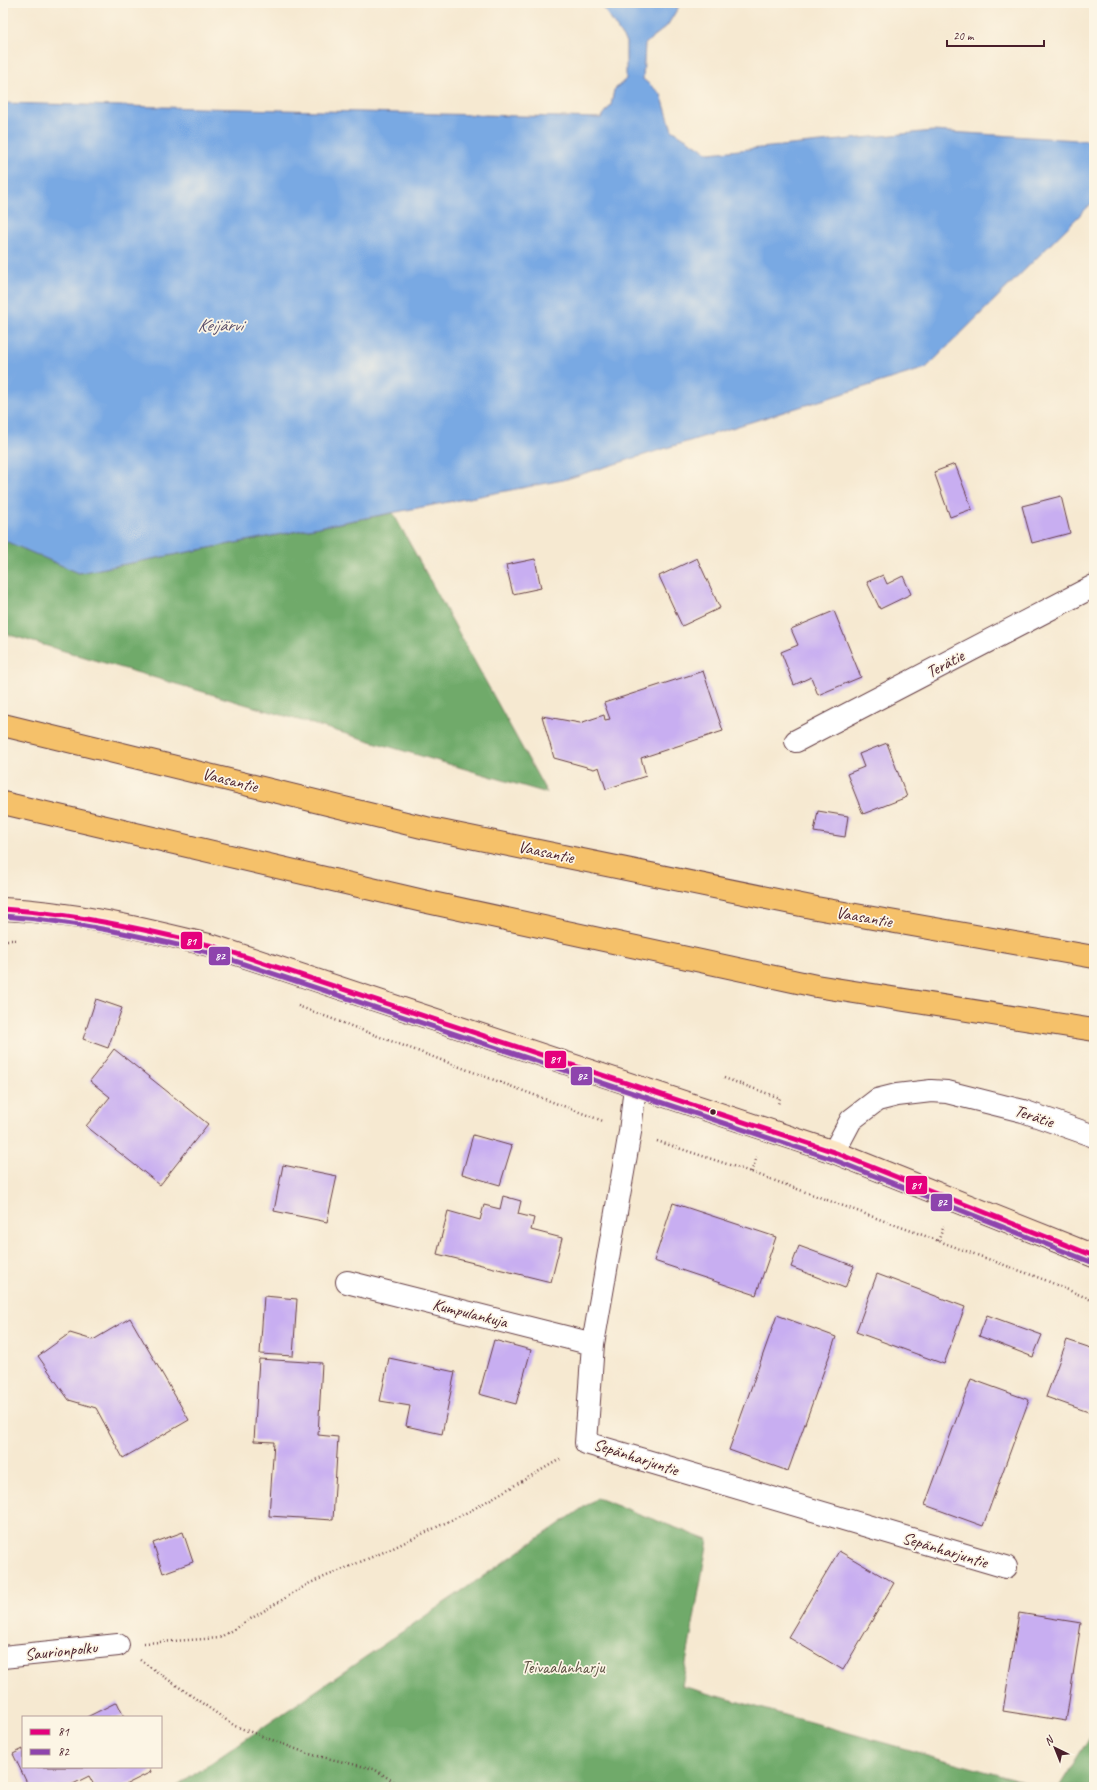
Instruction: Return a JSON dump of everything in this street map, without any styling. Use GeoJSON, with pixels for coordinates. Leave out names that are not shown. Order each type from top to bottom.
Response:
{"type":"FeatureCollection","features":[{"type":"Feature","properties":{"kind":"highway","name":"Vaasantie"},"geometry":{"type":"LineString","coordinates":[[3,726],[426,828],[816,908],[1094,957]]}},
{"type":"Feature","properties":{"kind":"highway"},"geometry":{"type":"LineString","coordinates":[[3,803],[423,901],[816,986],[1094,1030]]}},
{"type":"Feature","properties":{"kind":"main road"},"geometry":{"type":"LineString","coordinates":[[3,909],[46,912],[83,917],[213,946],[834,1152],[1094,1256]]}},
{"type":"Feature","properties":{"kind":"street","name":"Terätie"},"geometry":{"type":"LineString","coordinates":[[796,742],[1094,586]]}},
{"type":"Feature","properties":{"kind":"street","name":"Sepänharjuntie"},"geometry":{"type":"LineString","coordinates":[[636,1086],[630,1132],[593,1344],[586,1443],[1006,1568]]}},
{"type":"Feature","properties":{"kind":"street","name":"Terätie"},"geometry":{"type":"LineString","coordinates":[[834,1152],[851,1120],[877,1100],[897,1095],[931,1091],[947,1092],[1023,1111],[1094,1136]]}},
{"type":"Feature","properties":{"kind":"street","name":"Kumpulankuja"},"geometry":{"type":"LineString","coordinates":[[347,1282],[593,1344]]}},
{"type":"Feature","properties":{"kind":"street","name":"Saurionpolku"},"geometry":{"type":"LineString","coordinates":[[3,1657],[118,1645]]}},
{"type":"Feature","properties":{"kind":"path"},"geometry":{"type":"LineString","coordinates":[[3,940],[27,940]]}},
{"type":"Feature","properties":{"kind":"path"},"geometry":{"type":"LineString","coordinates":[[296,1005],[630,1132],[751,1172],[1045,1280],[1094,1301]]}},
{"type":"Feature","properties":{"kind":"path"},"geometry":{"type":"LineString","coordinates":[[118,1645],[219,1638],[310,1583],[391,1549],[470,1511],[586,1443]]}},
{"type":"Feature","properties":{"kind":"path"},"geometry":{"type":"LineString","coordinates":[[118,1645],[235,1726],[309,1754],[374,1769],[402,1787]]}},
{"type":"Feature","properties":{"kind":"green space"},"geometry":{"type":"Polygon","coordinates":[[[393,513],[547,793],[3,633],[3,540],[79,573],[393,513]]]}},
{"type":"Feature","properties":{"kind":"green space","name":"Teivaalanharju"},"geometry":{"type":"Polygon","coordinates":[[[597,1498],[708,1540],[682,1686],[1041,1787],[176,1787],[597,1498]]]}},
{"type":"Feature","properties":{"kind":"green space"},"geometry":{"type":"Polygon","coordinates":[[[1094,1730],[1094,1787],[1059,1787],[1094,1730]]]}},
{"type":"Feature","properties":{"kind":"water","name":"Keijärvi"},"geometry":{"type":"Polygon","coordinates":[[[600,3],[681,3],[667,26],[645,44],[643,79],[661,94],[672,130],[709,153],[933,131],[1094,141],[1094,201],[926,368],[563,480],[79,573],[3,540],[3,103],[601,118],[611,105],[614,90],[626,79],[626,42],[600,3]]]}},
{"type":"Feature","properties":{"kind":"building"},"geometry":{"type":"Polygon","coordinates":[[[955,464],[972,509],[950,517],[934,472],[955,464]]]}},
{"type":"Feature","properties":{"kind":"building"},"geometry":{"type":"Polygon","coordinates":[[[1061,496],[1070,533],[1032,543],[1022,506],[1061,496]]]}},
{"type":"Feature","properties":{"kind":"building"},"geometry":{"type":"Polygon","coordinates":[[[697,558],[720,608],[682,626],[659,576],[697,558]]]}},
{"type":"Feature","properties":{"kind":"building"},"geometry":{"type":"Polygon","coordinates":[[[535,559],[541,588],[513,594],[506,565],[535,559]]]}},
{"type":"Feature","properties":{"kind":"building"},"geometry":{"type":"Polygon","coordinates":[[[883,575],[887,584],[903,576],[911,594],[880,609],[867,582],[883,575]]]}},
{"type":"Feature","properties":{"kind":"building"},"geometry":{"type":"Polygon","coordinates":[[[834,611],[861,677],[818,695],[811,677],[794,685],[781,652],[798,645],[791,629],[834,611]]]}},
{"type":"Feature","properties":{"kind":"building"},"geometry":{"type":"Polygon","coordinates":[[[703,671],[723,731],[641,758],[646,776],[606,789],[599,767],[594,769],[554,758],[542,716],[580,723],[604,715],[605,720],[610,719],[604,703],[703,671]]]}},
{"type":"Feature","properties":{"kind":"building"},"geometry":{"type":"Polygon","coordinates":[[[887,743],[907,797],[863,814],[847,774],[864,767],[859,754],[887,743]]]}},
{"type":"Feature","properties":{"kind":"building"},"geometry":{"type":"Polygon","coordinates":[[[818,811],[848,816],[845,837],[814,832],[818,811]]]}},
{"type":"Feature","properties":{"kind":"building"},"geometry":{"type":"Polygon","coordinates":[[[96,999],[122,1008],[108,1048],[83,1039],[96,999]]]}},
{"type":"Feature","properties":{"kind":"building"},"geometry":{"type":"Polygon","coordinates":[[[114,1049],[208,1124],[160,1185],[86,1126],[110,1097],[90,1081],[114,1049]]]}},
{"type":"Feature","properties":{"kind":"building"},"geometry":{"type":"Polygon","coordinates":[[[473,1135],[512,1146],[500,1185],[462,1174],[473,1135]]]}},
{"type":"Feature","properties":{"kind":"building"},"geometry":{"type":"Polygon","coordinates":[[[283,1165],[337,1176],[327,1222],[274,1211],[283,1165]]]}},
{"type":"Feature","properties":{"kind":"building"},"geometry":{"type":"Polygon","coordinates":[[[503,1196],[521,1201],[518,1214],[534,1218],[531,1230],[562,1238],[551,1282],[437,1254],[448,1211],[480,1220],[484,1205],[500,1209],[503,1196]]]}},
{"type":"Feature","properties":{"kind":"building"},"geometry":{"type":"Polygon","coordinates":[[[673,1203],[776,1237],[756,1295],[654,1261],[673,1203]]]}},
{"type":"Feature","properties":{"kind":"building"},"geometry":{"type":"Polygon","coordinates":[[[799,1246],[854,1266],[845,1288],[791,1267],[799,1246]]]}},
{"type":"Feature","properties":{"kind":"building"},"geometry":{"type":"Polygon","coordinates":[[[877,1274],[965,1307],[944,1364],[856,1332],[877,1274]]]}},
{"type":"Feature","properties":{"kind":"building"},"geometry":{"type":"Polygon","coordinates":[[[264,1296],[297,1299],[293,1356],[260,1354],[264,1296]]]}},
{"type":"Feature","properties":{"kind":"building"},"geometry":{"type":"Polygon","coordinates":[[[777,1315],[836,1337],[788,1471],[729,1450],[777,1315]]]}},
{"type":"Feature","properties":{"kind":"building"},"geometry":{"type":"Polygon","coordinates":[[[987,1315],[1042,1335],[1033,1357],[979,1336],[987,1315]]]}},
{"type":"Feature","properties":{"kind":"building"},"geometry":{"type":"Polygon","coordinates":[[[130,1318],[189,1420],[123,1458],[96,1408],[69,1400],[38,1356],[70,1333],[93,1340],[130,1318]]]}},
{"type":"Feature","properties":{"kind":"building"},"geometry":{"type":"Polygon","coordinates":[[[494,1340],[531,1350],[516,1404],[479,1394],[494,1340]]]}},
{"type":"Feature","properties":{"kind":"building"},"geometry":{"type":"Polygon","coordinates":[[[1067,1340],[1094,1349],[1094,1414],[1046,1397],[1067,1340]]]}},
{"type":"Feature","properties":{"kind":"building"},"geometry":{"type":"Polygon","coordinates":[[[389,1358],[455,1372],[442,1434],[406,1426],[410,1406],[380,1401],[389,1358]]]}},
{"type":"Feature","properties":{"kind":"building"},"geometry":{"type":"Polygon","coordinates":[[[259,1359],[322,1363],[318,1435],[338,1437],[333,1520],[269,1516],[274,1442],[254,1441],[259,1359]]]}},
{"type":"Feature","properties":{"kind":"building"},"geometry":{"type":"Polygon","coordinates":[[[971,1379],[1029,1400],[983,1526],[925,1505],[971,1379]]]}},
{"type":"Feature","properties":{"kind":"building"},"geometry":{"type":"Polygon","coordinates":[[[183,1532],[193,1562],[163,1573],[153,1543],[183,1532]]]}},
{"type":"Feature","properties":{"kind":"building"},"geometry":{"type":"Polygon","coordinates":[[[839,1551],[894,1583],[843,1670],[788,1637],[839,1551]]]}},
{"type":"Feature","properties":{"kind":"building"},"geometry":{"type":"Polygon","coordinates":[[[1019,1613],[1081,1623],[1066,1721],[1003,1711],[1019,1613]]]}},
{"type":"Feature","properties":{"kind":"building"},"geometry":{"type":"Polygon","coordinates":[[[117,1702],[124,1716],[89,1716],[117,1702]]]}},
{"type":"Feature","properties":{"kind":"building"},"geometry":{"type":"Polygon","coordinates":[[[22,1750],[22,1768],[149,1768],[151,1772],[121,1787],[95,1787],[89,1776],[67,1787],[29,1787],[13,1754],[22,1750]]]}},
{"type":"Feature","properties":{"kind":"transit line","name":"81"},"geometry":{"type":"LineString","coordinates":[[3,909],[83,918],[213,946],[834,1152],[1094,1256]]}},
{"type":"Feature","properties":{"kind":"transit line","name":"82"},"geometry":{"type":"LineString","coordinates":[[3,916],[82,925],[211,953],[832,1159],[1091,1262]]}}]}
